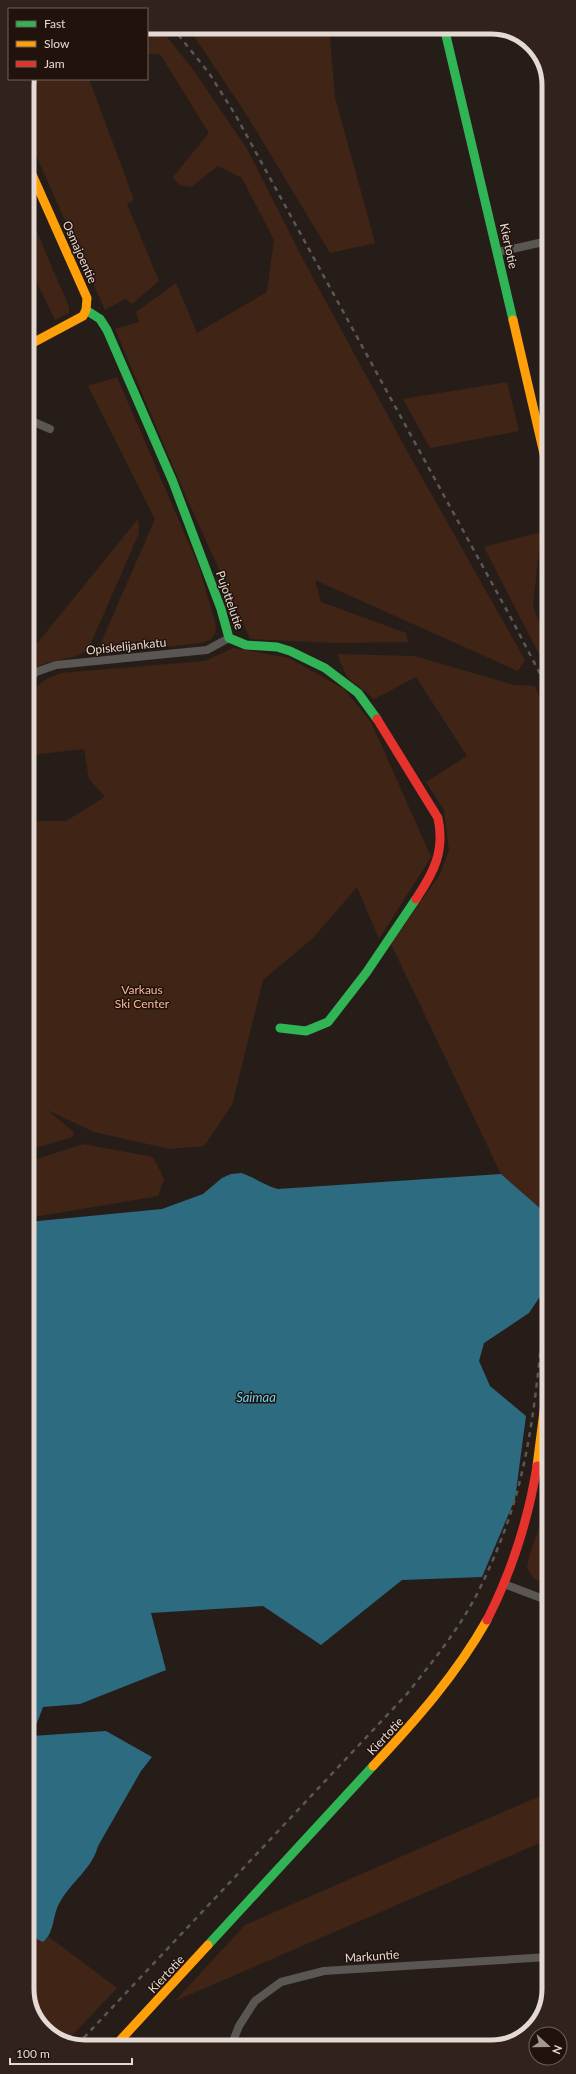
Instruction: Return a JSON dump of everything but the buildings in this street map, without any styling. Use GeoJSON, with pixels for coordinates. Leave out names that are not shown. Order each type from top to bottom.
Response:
{"type":"FeatureCollection","features":[{"type":"Feature","properties":{"kind":"street","name":"Kiertotie"},"geometry":{"type":"LineString","coordinates":[[446,34],[542,445]]}},
{"type":"Feature","properties":{"kind":"street","name":"Osmajoentie"},"geometry":{"type":"LineString","coordinates":[[34,179],[84,290],[87,298],[86,310]]}},
{"type":"Feature","properties":{"kind":"street"},"geometry":{"type":"LineString","coordinates":[[498,252],[542,242]]}},
{"type":"Feature","properties":{"kind":"street"},"geometry":{"type":"LineString","coordinates":[[34,342],[78,320],[86,310]]}},
{"type":"Feature","properties":{"kind":"street","name":"Pujottelutie"},"geometry":{"type":"LineString","coordinates":[[86,310],[100,319],[111,337],[173,482],[221,609],[229,638],[246,645],[277,647],[290,651],[325,668],[358,693],[371,710],[438,818],[441,833],[435,867],[425,885],[366,973],[328,1022],[306,1031],[280,1028]]}},
{"type":"Feature","properties":{"kind":"street"},"geometry":{"type":"LineString","coordinates":[[34,422],[50,430]]}},
{"type":"Feature","properties":{"kind":"street","name":"Opiskelijankatu"},"geometry":{"type":"LineString","coordinates":[[34,674],[56,665],[207,650],[229,638]]}},
{"type":"Feature","properties":{"kind":"street","name":"Kiertotie"},"geometry":{"type":"LineString","coordinates":[[120,2040],[414,1722],[451,1677],[480,1631],[504,1584],[517,1551],[532,1492],[542,1421]]}},
{"type":"Feature","properties":{"kind":"street"},"geometry":{"type":"LineString","coordinates":[[504,1584],[542,1598]]}},
{"type":"Feature","properties":{"kind":"street","name":"Markuntie"},"geometry":{"type":"LineString","coordinates":[[233,2040],[239,2026],[255,2001],[281,1982],[324,1971],[542,1957]]}},
{"type":"Feature","properties":{"kind":"green space"},"geometry":{"type":"Polygon","coordinates":[[[148,34],[165,34],[192,68],[247,149],[306,265],[412,460],[525,660],[518,671],[315,580],[321,602],[406,633],[408,642],[334,643],[250,639],[177,476],[115,329],[139,322],[136,312],[176,283],[197,333],[267,292],[274,240],[242,178],[218,166],[191,187],[179,185],[173,177],[209,133],[160,54],[148,54],[148,34]]]}},
{"type":"Feature","properties":{"kind":"green space"},"geometry":{"type":"Polygon","coordinates":[[[193,34],[330,34],[335,97],[375,243],[330,253],[248,117],[193,34]]]}},
{"type":"Feature","properties":{"kind":"green space"},"geometry":{"type":"Polygon","coordinates":[[[34,80],[89,80],[134,200],[127,204],[159,281],[132,304],[125,299],[105,310],[34,151],[34,80]]]}},
{"type":"Feature","properties":{"kind":"green space"},"geometry":{"type":"Polygon","coordinates":[[[34,225],[69,307],[69,313],[55,320],[34,276],[34,225]]]}},
{"type":"Feature","properties":{"kind":"green space"},"geometry":{"type":"Polygon","coordinates":[[[117,377],[199,567],[216,625],[215,634],[210,640],[201,643],[105,654],[100,645],[155,519],[88,386],[117,377]]]}},
{"type":"Feature","properties":{"kind":"green space"},"geometry":{"type":"Polygon","coordinates":[[[507,382],[519,431],[430,448],[403,399],[507,382]]]}},
{"type":"Feature","properties":{"kind":"green space"},"geometry":{"type":"Polygon","coordinates":[[[138,519],[139,533],[88,650],[73,657],[49,662],[34,669],[34,647],[138,519]]]}},
{"type":"Feature","properties":{"kind":"green space"},"geometry":{"type":"Polygon","coordinates":[[[541,532],[533,605],[542,632],[542,660],[484,547],[541,532]]]}},
{"type":"Feature","properties":{"kind":"green space","name":"Varkaus Ski Center"},"geometry":{"type":"Polygon","coordinates":[[[233,648],[289,658],[344,689],[371,722],[431,857],[379,939],[357,887],[313,938],[263,980],[232,1105],[204,1146],[170,1149],[94,1132],[47,1110],[74,1132],[73,1137],[34,1148],[34,821],[66,821],[105,797],[89,779],[84,749],[34,755],[34,689],[46,679],[61,673],[205,661],[233,648]]]}},
{"type":"Feature","properties":{"kind":"green space"},"geometry":{"type":"Polygon","coordinates":[[[337,654],[414,656],[514,685],[535,686],[542,704],[542,1210],[501,1174],[391,944],[440,874],[449,850],[444,810],[426,782],[467,756],[416,677],[374,699],[347,677],[337,654]]]}},
{"type":"Feature","properties":{"kind":"green space"},"geometry":{"type":"Polygon","coordinates":[[[83,1144],[153,1157],[164,1179],[158,1196],[34,1217],[34,1160],[83,1144]]]}},
{"type":"Feature","properties":{"kind":"green space"},"geometry":{"type":"Polygon","coordinates":[[[542,1515],[542,1582],[534,1579],[527,1568],[529,1557],[542,1515]]]}},
{"type":"Feature","properties":{"kind":"green space"},"geometry":{"type":"Polygon","coordinates":[[[542,1795],[542,1842],[175,2001],[245,1925],[542,1795]]]}},
{"type":"Feature","properties":{"kind":"green space"},"geometry":{"type":"Polygon","coordinates":[[[49,1937],[117,1988],[70,2038],[65,2036],[47,2023],[38,2009],[34,1989],[34,1938],[43,1942],[49,1937]]]}},
{"type":"Feature","properties":{"kind":"water","name":"Saimaa"},"geometry":{"type":"Polygon","coordinates":[[[241,1173],[278,1189],[501,1174],[542,1210],[542,1294],[529,1313],[484,1343],[479,1361],[490,1386],[526,1416],[515,1499],[482,1577],[402,1580],[321,1645],[263,1606],[151,1613],[166,1670],[80,1704],[43,1707],[34,1731],[34,1221],[162,1209],[203,1194],[222,1178],[231,1174],[241,1173]]]}},
{"type":"Feature","properties":{"kind":"water","name":"Saimaa"},"geometry":{"type":"Polygon","coordinates":[[[106,1731],[152,1757],[141,1771],[98,1846],[91,1862],[57,1907],[50,1934],[43,1942],[34,1938],[34,1736],[106,1731]]]}},
{"type":"Feature","properties":{"kind":"railway"},"geometry":{"type":"LineString","coordinates":[[178,34],[209,73],[236,116],[511,618],[542,677]]}},
{"type":"Feature","properties":{"kind":"railway"},"geometry":{"type":"LineString","coordinates":[[82,2040],[406,1695],[446,1643],[464,1616],[480,1588],[510,1517],[527,1448],[535,1398],[542,1334]]}},
{"type":"Feature","properties":{"kind":"traffic: fast"},"geometry":{"type":"LineString","coordinates":[[446,34],[513,320]]}},
{"type":"Feature","properties":{"kind":"traffic: fast"},"geometry":{"type":"LineString","coordinates":[[86,310],[100,319],[107,330],[173,482],[221,609],[229,638],[246,645],[277,647],[290,651],[325,668],[358,693],[377,719]]}},
{"type":"Feature","properties":{"kind":"traffic: fast"},"geometry":{"type":"LineString","coordinates":[[280,1028],[306,1031],[328,1022],[366,973],[416,899]]}},
{"type":"Feature","properties":{"kind":"traffic: fast"},"geometry":{"type":"LineString","coordinates":[[208,1945],[373,1766]]}},
{"type":"Feature","properties":{"kind":"traffic: slow"},"geometry":{"type":"LineString","coordinates":[[34,179],[87,298],[86,310],[83,316],[34,342]]}},
{"type":"Feature","properties":{"kind":"traffic: slow"},"geometry":{"type":"LineString","coordinates":[[513,320],[542,445]]}},
{"type":"Feature","properties":{"kind":"traffic: slow"},"geometry":{"type":"LineString","coordinates":[[537,1466],[542,1427]]}},
{"type":"Feature","properties":{"kind":"traffic: slow"},"geometry":{"type":"LineString","coordinates":[[373,1766],[405,1732],[449,1678],[487,1620]]}},
{"type":"Feature","properties":{"kind":"traffic: slow"},"geometry":{"type":"LineString","coordinates":[[120,2040],[208,1945]]}},
{"type":"Feature","properties":{"kind":"traffic: jam"},"geometry":{"type":"LineString","coordinates":[[377,719],[438,818],[440,830],[439,851],[433,870],[416,899]]}},
{"type":"Feature","properties":{"kind":"traffic: jam"},"geometry":{"type":"LineString","coordinates":[[487,1620],[504,1583],[518,1545],[529,1506],[537,1466]]}}]}
